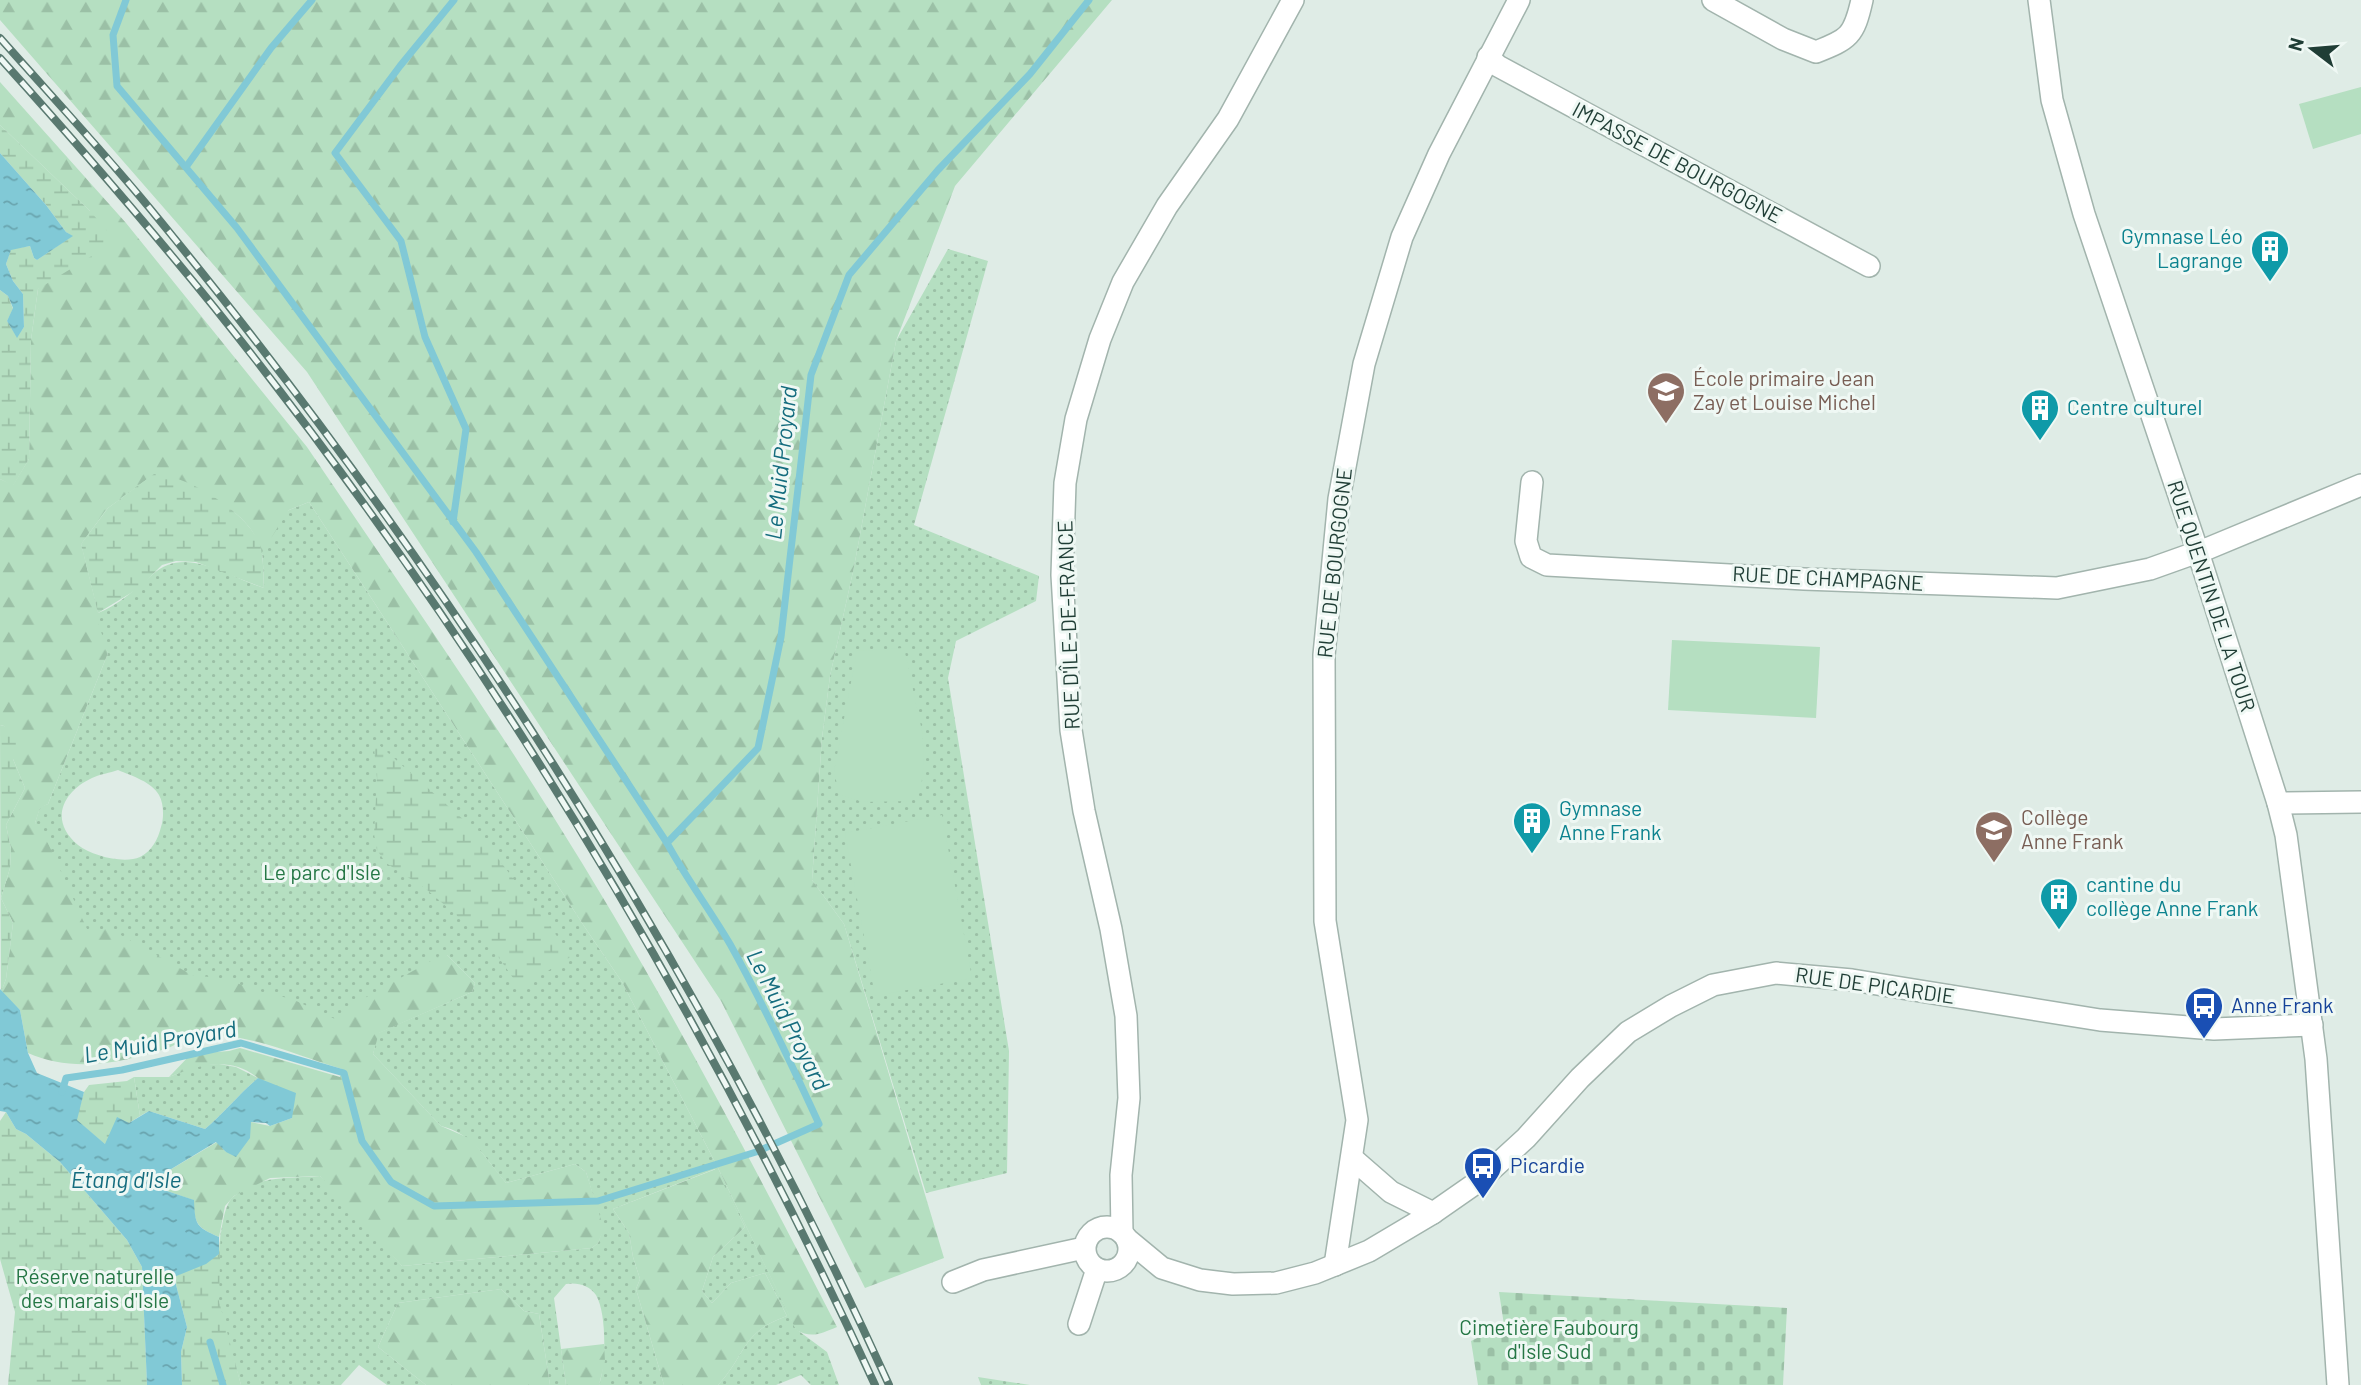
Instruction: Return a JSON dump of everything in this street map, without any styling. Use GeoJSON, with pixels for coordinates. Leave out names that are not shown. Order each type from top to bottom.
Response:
{"type":"FeatureCollection","features":[{"type":"Feature","properties":{"kind":"street","name":"RUE D'ÎLE-DE-FRANCE"},"geometry":{"type":"LineString","coordinates":[[1124,1236],[1121,1175],[1129,1098],[1126,1016],[1111,929],[1084,811],[1071,730],[1062,575],[1065,484],[1076,419],[1100,339],[1123,282],[1167,206],[1228,119],[1293,0]]}},
{"type":"Feature","properties":{"kind":"street","name":"RUE DE BOURGOGNE"},"geometry":{"type":"LineString","coordinates":[[1335,1265],[1357,1120],[1325,921],[1324,655],[1339,499],[1364,364],[1402,237],[1439,154],[1519,0]]}},
{"type":"Feature","properties":{"kind":"street"},"geometry":{"type":"LineString","coordinates":[[1713,0],[1783,39],[1816,52],[1845,40],[1857,20],[1862,0]]}},
{"type":"Feature","properties":{"kind":"street","name":"RUE QUENTIN DE LA TOUR"},"geometry":{"type":"LineString","coordinates":[[2039,0],[2052,100],[2084,214],[2198,552],[2286,835],[2312,1026],[2338,1385]]}},
{"type":"Feature","properties":{"kind":"street","name":"IMPASSE DE BOURGOGNE"},"geometry":{"type":"LineString","coordinates":[[1488,57],[1498,66],[1868,266]]}},
{"type":"Feature","properties":{"kind":"street","name":"RUE DE CHAMPAGNE"},"geometry":{"type":"LineString","coordinates":[[1532,482],[1526,541],[1531,557],[1547,565],[1804,579],[2057,588],[2150,569],[2361,485]]}},
{"type":"Feature","properties":{"kind":"street"},"geometry":{"type":"LineString","coordinates":[[2278,803],[2361,802]]}},
{"type":"Feature","properties":{"kind":"street","name":"RUE DE PICARDIE"},"geometry":{"type":"LineString","coordinates":[[1124,1236],[1162,1268],[1200,1280],[1233,1284],[1276,1283],[1335,1265],[1369,1251],[1433,1213],[1479,1181],[1526,1138],[1580,1078],[1628,1032],[1713,985],[1776,973],[1806,974],[2100,1020],[2214,1030],[2312,1026]]}},
{"type":"Feature","properties":{"kind":"street"},"geometry":{"type":"LineString","coordinates":[[1352,1158],[1391,1192],[1433,1213]]}},
{"type":"Feature","properties":{"kind":"street","name":"RUE D'ÎLE-DE-FRANCE"},"geometry":{"type":"LineString","coordinates":[[1089,1239],[1121,1175]]}},
{"type":"Feature","properties":{"kind":"street"},"geometry":{"type":"LineString","coordinates":[[953,1282],[1089,1239],[1108,1226],[1124,1236],[1129,1253],[1122,1266],[1106,1269],[1087,1260],[1089,1239]]}},
{"type":"Feature","properties":{"kind":"street","name":"RUE DE PICARDIE"},"geometry":{"type":"LineString","coordinates":[[1106,1269],[1126,1272],[1162,1268]]}},
{"type":"Feature","properties":{"kind":"street"},"geometry":{"type":"LineString","coordinates":[[1079,1324],[1106,1269]]}},
{"type":"Feature","properties":{"kind":"green space"},"geometry":{"type":"Polygon","coordinates":[[[0,0],[1112,0],[955,186],[896,341],[854,567],[830,676],[822,738],[812,880],[844,924],[944,1258],[865,1288],[721,1001],[307,372],[0,20],[0,0]]]}},
{"type":"Feature","properties":{"kind":"green space"},"geometry":{"type":"Polygon","coordinates":[[[0,82],[126,223],[307,447],[431,629],[551,813],[664,1002],[837,1327],[812,1335],[796,1330],[718,1168],[622,982],[309,502],[289,510],[261,554],[256,537],[234,512],[203,494],[154,474],[107,508],[81,544],[98,613],[96,616],[108,653],[48,804],[40,808],[35,823],[42,830],[87,929],[110,929],[192,975],[227,979],[254,990],[292,999],[335,1019],[354,1004],[445,953],[475,983],[472,992],[379,1033],[373,1054],[441,1126],[471,1139],[506,1183],[575,1164],[586,1172],[604,1229],[598,1243],[592,1248],[402,1266],[320,1176],[270,1178],[234,1196],[225,1206],[219,1237],[198,1224],[193,1200],[164,1190],[163,1174],[217,1142],[226,1152],[251,1122],[270,1126],[292,1118],[259,1079],[237,1067],[215,1064],[169,1077],[191,1054],[240,1048],[340,1077],[342,1069],[258,1042],[223,1035],[189,1036],[171,1047],[98,1064],[62,1063],[28,1053],[20,1010],[1,992],[6,979],[13,923],[1,898],[10,868],[11,849],[6,825],[25,788],[4,726],[0,725],[0,479],[13,485],[29,459],[31,340],[38,289],[90,211],[0,125],[0,82]]]}},
{"type":"Feature","properties":{"kind":"green space"},"geometry":{"type":"Polygon","coordinates":[[[2361,87],[2361,134],[2313,149],[2299,104],[2361,87]]]}},
{"type":"Feature","properties":{"kind":"green space"},"geometry":{"type":"Polygon","coordinates":[[[0,125],[90,211],[116,241],[38,289],[31,340],[29,459],[13,486],[0,479],[0,290],[8,296],[13,309],[7,321],[17,337],[24,327],[23,294],[13,281],[6,264],[11,249],[30,246],[37,260],[72,236],[0,153],[0,125]]]}},
{"type":"Feature","properties":{"kind":"green space"},"geometry":{"type":"Polygon","coordinates":[[[948,249],[988,261],[914,525],[1039,576],[1036,601],[956,641],[948,678],[1009,1051],[1007,1173],[926,1193],[844,924],[812,880],[822,738],[830,676],[854,567],[896,341],[948,249]]]}},
{"type":"Feature","properties":{"kind":"green space","name":"Le parc d'Isle"},"geometry":{"type":"Polygon","coordinates":[[[152,468],[169,471],[200,483],[229,502],[263,539],[289,510],[309,502],[622,982],[718,1168],[796,1329],[827,1352],[839,1385],[811,1385],[801,1375],[776,1385],[718,1385],[746,1345],[761,1329],[787,1316],[765,1273],[731,1283],[712,1303],[702,1291],[713,1257],[745,1227],[715,1169],[613,1209],[629,1233],[640,1279],[636,1289],[664,1385],[599,1385],[604,1340],[600,1304],[590,1289],[574,1283],[566,1284],[554,1298],[566,1385],[550,1385],[539,1314],[524,1311],[501,1289],[398,1303],[378,1347],[426,1385],[387,1385],[359,1365],[341,1385],[241,1385],[219,1301],[221,1230],[228,1204],[233,1197],[254,1184],[275,1179],[320,1176],[338,1191],[402,1266],[592,1248],[598,1243],[603,1229],[586,1172],[575,1164],[506,1183],[471,1141],[441,1126],[373,1054],[378,1033],[472,992],[475,983],[447,955],[356,1006],[339,1022],[292,1002],[252,994],[226,983],[191,978],[110,932],[86,931],[35,823],[40,807],[48,804],[108,653],[91,618],[76,544],[105,504],[152,468]],[[155,474],[108,508],[81,544],[98,613],[120,601],[165,566],[178,562],[207,566],[264,588],[260,544],[243,520],[215,497],[199,488],[155,474]],[[118,770],[98,775],[73,791],[63,808],[62,817],[69,836],[78,845],[108,858],[126,860],[140,857],[151,848],[162,823],[163,807],[152,786],[118,770]]]}},
{"type":"Feature","properties":{"kind":"green space"},"geometry":{"type":"Polygon","coordinates":[[[154,474],[199,488],[243,520],[260,545],[264,588],[196,562],[176,561],[162,565],[139,588],[98,613],[81,544],[108,508],[154,474]]]}},
{"type":"Feature","properties":{"kind":"green space"},"geometry":{"type":"Polygon","coordinates":[[[1672,640],[1820,647],[1816,718],[1668,710],[1672,640]]]}},
{"type":"Feature","properties":{"kind":"green space"},"geometry":{"type":"Polygon","coordinates":[[[904,648],[922,731],[924,761],[921,788],[911,801],[863,802],[839,794],[834,771],[857,651],[904,648]]]}},
{"type":"Feature","properties":{"kind":"green space"},"geometry":{"type":"Polygon","coordinates":[[[0,725],[4,726],[17,742],[13,759],[25,788],[6,825],[11,849],[10,868],[1,898],[13,923],[6,979],[1,992],[0,725]]]}},
{"type":"Feature","properties":{"kind":"green space"},"geometry":{"type":"Polygon","coordinates":[[[378,744],[465,821],[497,857],[572,956],[520,988],[497,955],[455,914],[426,889],[386,863],[377,850],[374,834],[377,778],[374,748],[378,744]]]}},
{"type":"Feature","properties":{"kind":"green space"},"geometry":{"type":"Polygon","coordinates":[[[942,815],[972,978],[875,996],[845,833],[942,815]]]}},
{"type":"Feature","properties":{"kind":"green space"},"geometry":{"type":"Polygon","coordinates":[[[219,1064],[236,1067],[258,1078],[205,1129],[149,1111],[140,1116],[134,1077],[169,1077],[198,1065],[219,1064]]]}},
{"type":"Feature","properties":{"kind":"green space"},"geometry":{"type":"Polygon","coordinates":[[[134,1077],[140,1116],[106,1145],[76,1120],[84,1092],[89,1085],[127,1081],[134,1077]]]}},
{"type":"Feature","properties":{"kind":"green space","name":"Réserve naturelle des marais d'Isle"},"geometry":{"type":"Polygon","coordinates":[[[6,1112],[16,1129],[60,1162],[127,1240],[142,1267],[147,1385],[8,1385],[15,1312],[0,1259],[0,1121],[6,1112]]]}},
{"type":"Feature","properties":{"kind":"green space"},"geometry":{"type":"Polygon","coordinates":[[[716,1169],[745,1227],[713,1257],[702,1291],[712,1303],[731,1283],[765,1273],[787,1316],[772,1322],[753,1337],[718,1385],[664,1385],[636,1289],[640,1279],[629,1233],[613,1209],[716,1169]]]}},
{"type":"Feature","properties":{"kind":"green space"},"geometry":{"type":"Polygon","coordinates":[[[221,1222],[219,1301],[241,1385],[182,1385],[181,1352],[187,1327],[174,1277],[219,1254],[221,1222]]]}},
{"type":"Feature","properties":{"kind":"green space"},"geometry":{"type":"Polygon","coordinates":[[[501,1289],[524,1311],[539,1314],[550,1385],[426,1385],[378,1347],[398,1303],[501,1289]]]}},
{"type":"Feature","properties":{"kind":"green space","name":"Cimetière Faubourg d'Isle Sud"},"geometry":{"type":"Polygon","coordinates":[[[1499,1292],[1787,1308],[1783,1385],[1478,1385],[1471,1341],[1504,1325],[1499,1292]]]}},
{"type":"Feature","properties":{"kind":"green space"},"geometry":{"type":"Polygon","coordinates":[[[604,1344],[605,1361],[599,1385],[566,1385],[561,1349],[604,1344]]]}},
{"type":"Feature","properties":{"kind":"green space"},"geometry":{"type":"Polygon","coordinates":[[[978,1377],[1030,1385],[981,1385],[978,1377]]]}},
{"type":"Feature","properties":{"kind":"water"},"geometry":{"type":"Polygon","coordinates":[[[0,153],[66,232],[73,236],[37,260],[30,246],[11,250],[6,264],[13,281],[23,294],[24,327],[17,338],[7,321],[13,308],[8,296],[0,290],[0,153]]]}},
{"type":"Feature","properties":{"kind":"water","name":"Étang d'Isle"},"geometry":{"type":"Polygon","coordinates":[[[0,989],[20,1010],[28,1053],[37,1073],[84,1092],[77,1120],[105,1144],[117,1117],[129,1123],[149,1111],[205,1129],[258,1078],[296,1093],[292,1118],[270,1126],[266,1123],[251,1122],[250,1138],[236,1157],[216,1142],[163,1174],[164,1190],[194,1200],[198,1224],[219,1237],[219,1254],[206,1264],[174,1277],[187,1327],[181,1352],[182,1385],[147,1385],[142,1267],[127,1240],[60,1162],[16,1129],[6,1112],[0,1111],[0,989]]]}},
{"type":"Feature","properties":{"kind":"waterway"},"geometry":{"type":"LineString","coordinates":[[126,0],[113,35],[117,86],[237,228],[476,552],[667,843]]}},
{"type":"Feature","properties":{"kind":"waterway"},"geometry":{"type":"LineString","coordinates":[[186,167],[271,48],[312,0]]}},
{"type":"Feature","properties":{"kind":"waterway"},"geometry":{"type":"LineString","coordinates":[[453,522],[466,429],[425,337],[401,241],[335,153],[400,66],[454,0]]}},
{"type":"Feature","properties":{"kind":"waterway","name":"Le Muid Proyard"},"geometry":{"type":"LineString","coordinates":[[62,1092],[66,1078],[122,1070],[241,1043],[344,1073],[362,1141],[391,1182],[434,1206],[598,1201],[756,1152],[819,1124],[742,966],[667,843],[758,748],[781,637],[811,375],[849,275],[938,170],[1030,74],[1089,0]]}},
{"type":"Feature","properties":{"kind":"waterway"},"geometry":{"type":"LineString","coordinates":[[210,1342],[223,1385]]}},
{"type":"Feature","properties":{"kind":"railway"},"geometry":{"type":"LineString","coordinates":[[0,38],[142,199],[268,357],[371,495],[469,636],[563,780],[652,927],[736,1077],[815,1230],[889,1385]]}},
{"type":"Feature","properties":{"kind":"railway"},"geometry":{"type":"LineString","coordinates":[[0,58],[214,307],[311,432],[404,560],[493,692],[578,826],[735,1101],[807,1242],[875,1385]]}},
{"type":"Feature","properties":{"kind":"place","name":"Gymnase Léo Lagrange"},"geometry":{"type":"Point","coordinates":[2270,283]}},
{"type":"Feature","properties":{"kind":"place","name":"École primaire Jean Zay et Louise Michel"},"geometry":{"type":"Point","coordinates":[1666,425]}},
{"type":"Feature","properties":{"kind":"place","name":"Centre culturel"},"geometry":{"type":"Point","coordinates":[2040,442]}},
{"type":"Feature","properties":{"kind":"place","name":"Gymnase Anne Frank"},"geometry":{"type":"Point","coordinates":[1532,855]}},
{"type":"Feature","properties":{"kind":"place","name":"Collège Anne Frank"},"geometry":{"type":"Point","coordinates":[1994,864]}},
{"type":"Feature","properties":{"kind":"place","name":"cantine du collège Anne Frank"},"geometry":{"type":"Point","coordinates":[2059,931]}},
{"type":"Feature","properties":{"kind":"place","name":"Anne Frank"},"geometry":{"type":"Point","coordinates":[2204,1040]}},
{"type":"Feature","properties":{"kind":"place","name":"Picardie"},"geometry":{"type":"Point","coordinates":[1483,1200]}}]}
